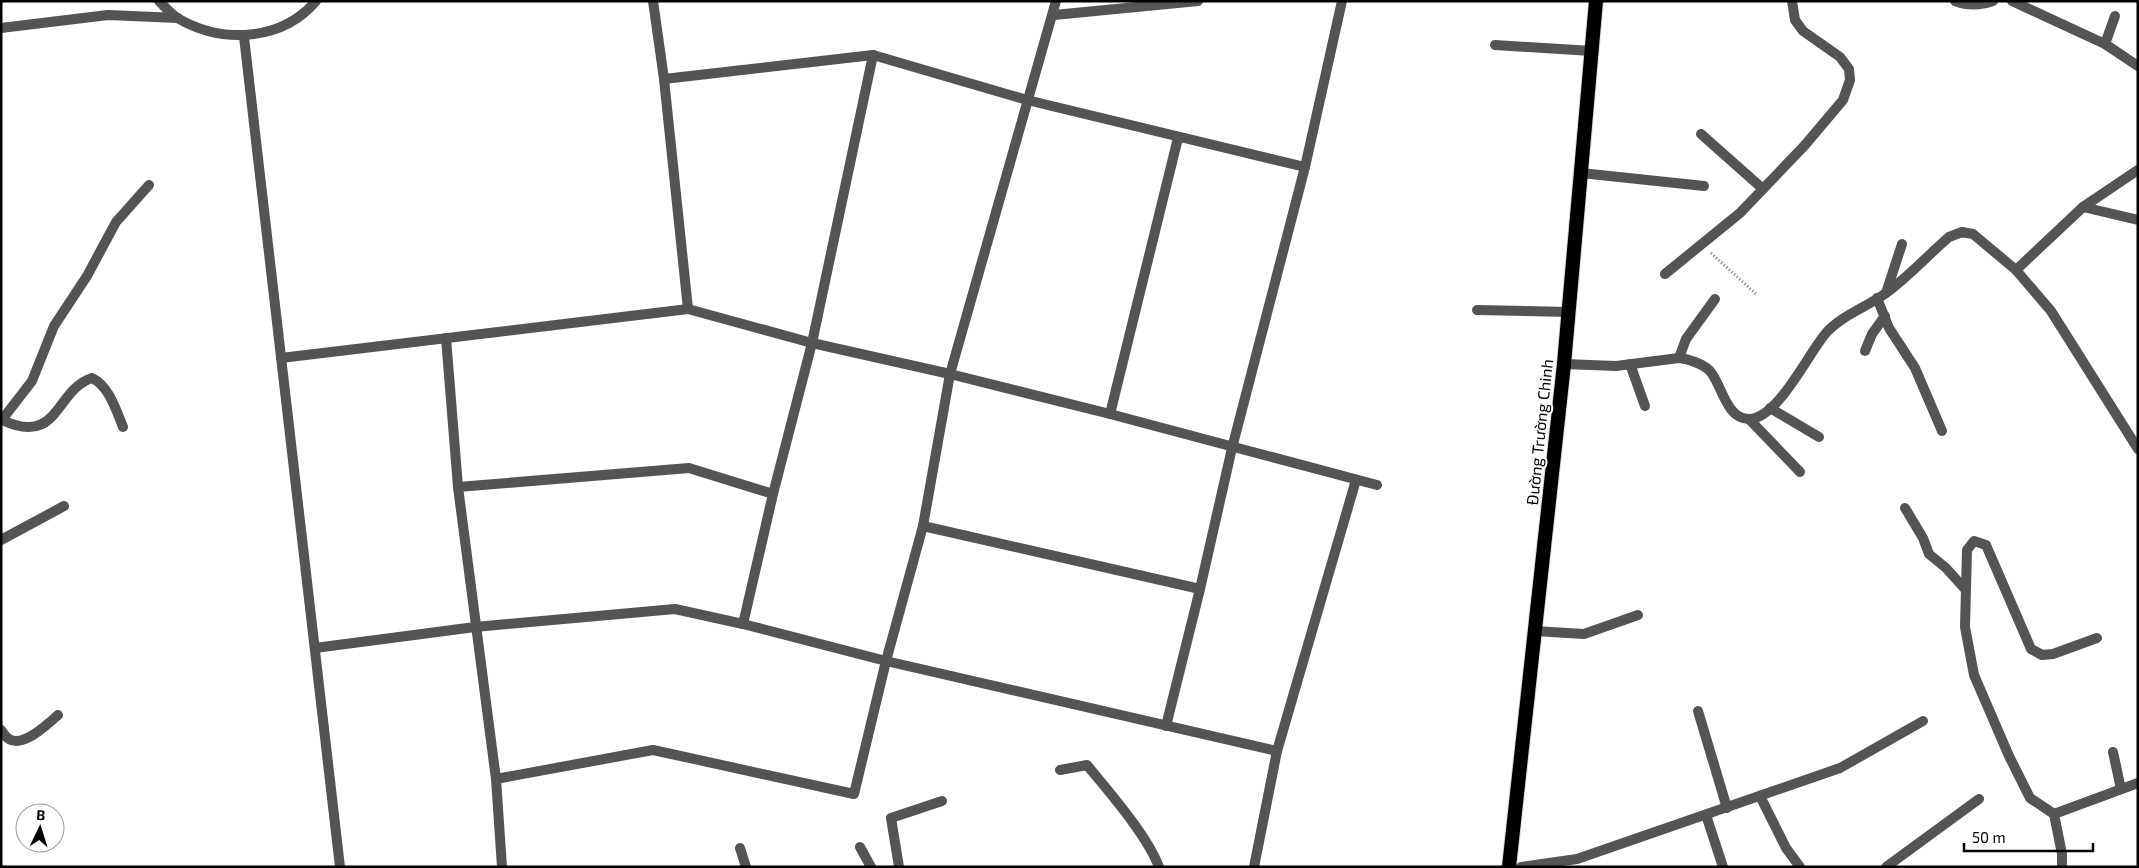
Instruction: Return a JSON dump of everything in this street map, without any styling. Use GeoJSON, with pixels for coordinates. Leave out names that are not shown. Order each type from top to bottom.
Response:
{"type":"FeatureCollection","features":[{"type":"Feature","properties":{"kind":"highway","name":"Đường Trường Chinh"},"geometry":{"type":"LineString","coordinates":[[1509,867],[1564,364],[1596,1]]}},
{"type":"Feature","properties":{"kind":"street"},"geometry":{"type":"LineString","coordinates":[[159,1],[178,18],[209,33],[244,37],[278,29],[307,11],[316,1]]}},
{"type":"Feature","properties":{"kind":"street"},"geometry":{"type":"LineString","coordinates":[[652,1],[664,79],[688,309]]}},
{"type":"Feature","properties":{"kind":"street"},"geometry":{"type":"LineString","coordinates":[[496,779],[653,750],[854,794],[922,526],[950,374],[1026,100],[1054,15],[1056,1]]}},
{"type":"Feature","properties":{"kind":"street"},"geometry":{"type":"LineString","coordinates":[[1054,15],[1198,1]]}},
{"type":"Feature","properties":{"kind":"street"},"geometry":{"type":"LineString","coordinates":[[1166,726],[1232,448],[1305,167],[1342,1]]}},
{"type":"Feature","properties":{"kind":"street"},"geometry":{"type":"LineString","coordinates":[[1665,274],[1740,213],[1805,145],[1843,100],[1850,80],[1848,69],[1840,57],[1803,31],[1795,20],[1792,1]]}},
{"type":"Feature","properties":{"kind":"street"},"geometry":{"type":"LineString","coordinates":[[1955,1],[1964,5],[1978,5],[1993,1]]}},
{"type":"Feature","properties":{"kind":"street"},"geometry":{"type":"LineString","coordinates":[[2012,1],[2028,4],[2105,44],[2138,66]]}},
{"type":"Feature","properties":{"kind":"street"},"geometry":{"type":"LineString","coordinates":[[1,28],[108,15],[178,18]]}},
{"type":"Feature","properties":{"kind":"street"},"geometry":{"type":"LineString","coordinates":[[2105,44],[2115,16]]}},
{"type":"Feature","properties":{"kind":"street"},"geometry":{"type":"LineString","coordinates":[[244,37],[340,867]]}},
{"type":"Feature","properties":{"kind":"street"},"geometry":{"type":"LineString","coordinates":[[1495,45],[1592,51]]}},
{"type":"Feature","properties":{"kind":"street"},"geometry":{"type":"LineString","coordinates":[[664,79],[873,55],[1026,100],[1305,167]]}},
{"type":"Feature","properties":{"kind":"street"},"geometry":{"type":"LineString","coordinates":[[744,624],[773,494],[812,343],[873,55]]}},
{"type":"Feature","properties":{"kind":"street"},"geometry":{"type":"LineString","coordinates":[[1701,134],[1763,189]]}},
{"type":"Feature","properties":{"kind":"street"},"geometry":{"type":"LineString","coordinates":[[1110,414],[1178,138]]}},
{"type":"Feature","properties":{"kind":"street"},"geometry":{"type":"LineString","coordinates":[[2016,270],[2084,207],[2138,170]]}},
{"type":"Feature","properties":{"kind":"street"},"geometry":{"type":"LineString","coordinates":[[1581,173],[1704,186]]}},
{"type":"Feature","properties":{"kind":"street"},"geometry":{"type":"LineString","coordinates":[[123,427],[111,400],[100,382],[92,378],[82,381],[52,418],[40,425],[26,428],[2,421],[32,381],[54,326],[87,276],[116,222],[149,185]]}},
{"type":"Feature","properties":{"kind":"street"},"geometry":{"type":"LineString","coordinates":[[2084,207],[2138,220]]}},
{"type":"Feature","properties":{"kind":"street"},"geometry":{"type":"LineString","coordinates":[[1564,364],[1616,366],[1679,358],[1689,359],[1710,371],[1733,412],[1739,417],[1749,419],[1760,417],[1800,374],[1826,333],[1851,313],[1886,293],[1949,237],[1962,232],[1973,234],[2016,270],[2051,311],[2137,444]]}},
{"type":"Feature","properties":{"kind":"street"},"geometry":{"type":"LineString","coordinates":[[1886,293],[1902,244]]}},
{"type":"Feature","properties":{"kind":"street"},"geometry":{"type":"LineString","coordinates":[[1877,298],[1889,328],[1915,368],[1942,431]]}},
{"type":"Feature","properties":{"kind":"street"},"geometry":{"type":"LineString","coordinates":[[1679,358],[1686,339],[1715,299]]}},
{"type":"Feature","properties":{"kind":"street"},"geometry":{"type":"LineString","coordinates":[[281,358],[688,309],[812,343],[950,374],[1110,414],[1232,448],[1377,485]]}},
{"type":"Feature","properties":{"kind":"street"},"geometry":{"type":"LineString","coordinates":[[1477,310],[1568,312]]}},
{"type":"Feature","properties":{"kind":"street"},"geometry":{"type":"LineString","coordinates":[[1865,351],[1872,334],[1884,316]]}},
{"type":"Feature","properties":{"kind":"street"},"geometry":{"type":"LineString","coordinates":[[446,338],[458,488],[496,779],[502,867]]}},
{"type":"Feature","properties":{"kind":"street"},"geometry":{"type":"LineString","coordinates":[[1630,364],[1645,406]]}},
{"type":"Feature","properties":{"kind":"street"},"geometry":{"type":"LineString","coordinates":[[1770,408],[1819,437]]}},
{"type":"Feature","properties":{"kind":"street"},"geometry":{"type":"LineString","coordinates":[[1749,419],[1800,472]]}},
{"type":"Feature","properties":{"kind":"street"},"geometry":{"type":"LineString","coordinates":[[458,488],[689,468],[773,494]]}},
{"type":"Feature","properties":{"kind":"street"},"geometry":{"type":"LineString","coordinates":[[1254,867],[1278,751],[1356,480]]}},
{"type":"Feature","properties":{"kind":"street"},"geometry":{"type":"LineString","coordinates":[[1,540],[64,506]]}},
{"type":"Feature","properties":{"kind":"street"},"geometry":{"type":"LineString","coordinates":[[1905,508],[1924,538],[1929,554],[1946,568],[1965,589]]}},
{"type":"Feature","properties":{"kind":"street"},"geometry":{"type":"LineString","coordinates":[[922,526],[1200,589]]}},
{"type":"Feature","properties":{"kind":"street"},"geometry":{"type":"LineString","coordinates":[[2062,867],[2062,854],[2054,814],[2030,798],[2009,756],[1974,675],[1965,627],[1967,550],[1974,541],[1986,545],[2031,649],[2042,655],[2053,654],[2098,638]]}},
{"type":"Feature","properties":{"kind":"street"},"geometry":{"type":"LineString","coordinates":[[314,648],[475,627],[675,609],[744,624],[886,662],[1278,751]]}},
{"type":"Feature","properties":{"kind":"street"},"geometry":{"type":"LineString","coordinates":[[1535,631],[1584,634],[1638,615]]}},
{"type":"Feature","properties":{"kind":"street"},"geometry":{"type":"LineString","coordinates":[[1698,711],[1727,808]]}},
{"type":"Feature","properties":{"kind":"street"},"geometry":{"type":"LineString","coordinates":[[1,730],[8,739],[16,742],[30,738],[58,716]]}},
{"type":"Feature","properties":{"kind":"street"},"geometry":{"type":"LineString","coordinates":[[1520,867],[1577,859],[1840,768],[1923,721]]}},
{"type":"Feature","properties":{"kind":"street"},"geometry":{"type":"LineString","coordinates":[[2113,752],[2121,789]]}},
{"type":"Feature","properties":{"kind":"street"},"geometry":{"type":"LineString","coordinates":[[1060,770],[1087,765],[1155,856],[1159,867]]}},
{"type":"Feature","properties":{"kind":"street"},"geometry":{"type":"LineString","coordinates":[[2054,814],[2138,783]]}},
{"type":"Feature","properties":{"kind":"street"},"geometry":{"type":"LineString","coordinates":[[1760,796],[1786,848],[1800,867]]}},
{"type":"Feature","properties":{"kind":"street"},"geometry":{"type":"LineString","coordinates":[[1886,867],[1979,799]]}},
{"type":"Feature","properties":{"kind":"street"},"geometry":{"type":"LineString","coordinates":[[899,867],[891,818],[942,801]]}},
{"type":"Feature","properties":{"kind":"street"},"geometry":{"type":"LineString","coordinates":[[1706,815],[1723,867]]}},
{"type":"Feature","properties":{"kind":"street"},"geometry":{"type":"LineString","coordinates":[[860,847],[871,867]]}},
{"type":"Feature","properties":{"kind":"street"},"geometry":{"type":"LineString","coordinates":[[740,848],[746,867]]}},
{"type":"Feature","properties":{"kind":"path"},"geometry":{"type":"LineString","coordinates":[[1702,244],[1756,294]]}}]}
